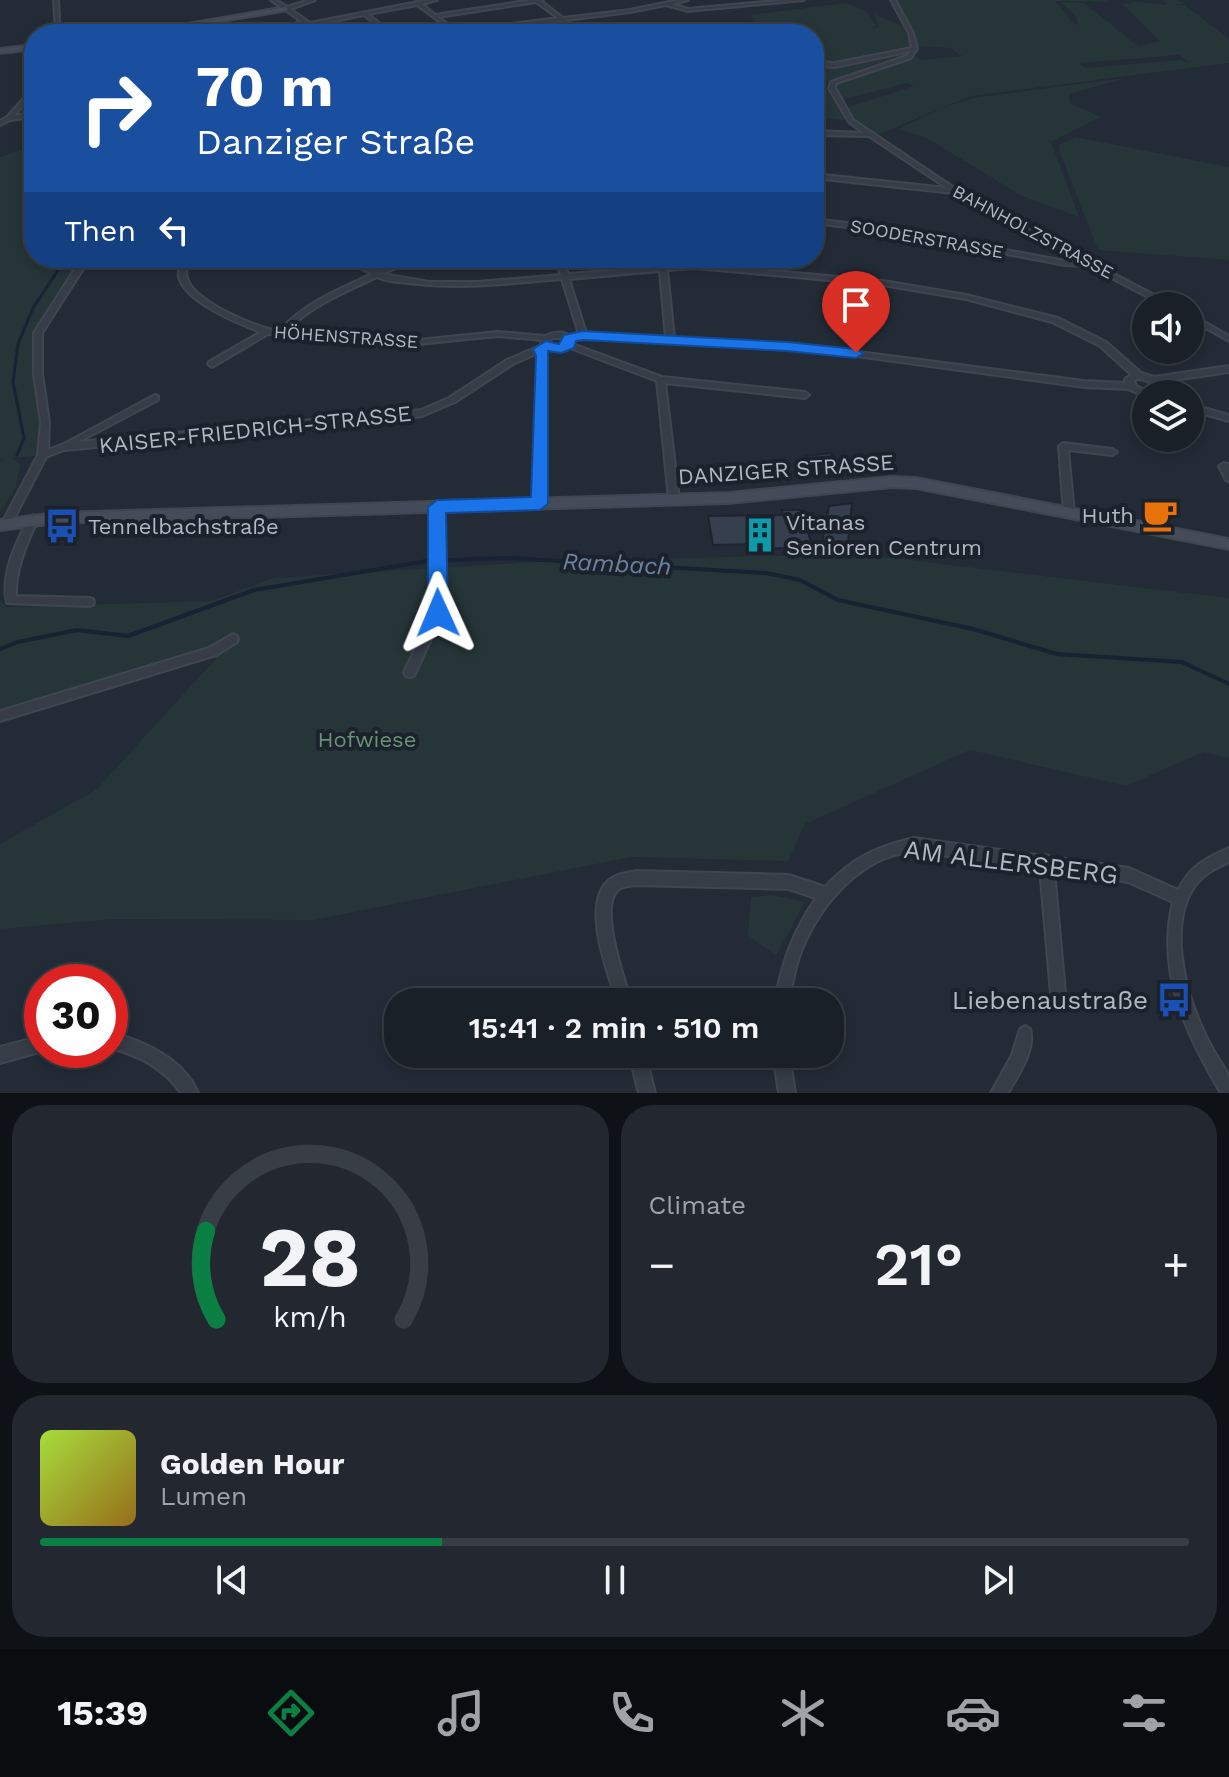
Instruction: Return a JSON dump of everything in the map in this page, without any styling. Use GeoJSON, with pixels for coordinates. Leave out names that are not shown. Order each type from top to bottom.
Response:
{"type":"FeatureCollection","features":[{"type":"Feature","properties":{"kind":"main road"},"geometry":{"type":"LineString","coordinates":[[194,24],[286,9]]}},
{"type":"Feature","properties":{"kind":"main road"},"geometry":{"type":"LineString","coordinates":[[0,51],[24,48]]}},
{"type":"Feature","properties":{"kind":"main road","name":"DANZIGER STRASSE"},"geometry":{"type":"LineString","coordinates":[[3,524],[33,519],[762,496],[905,482],[1229,544]]}},
{"type":"Feature","properties":{"kind":"street"},"geometry":{"type":"LineString","coordinates":[[56,0],[57,24]]}},
{"type":"Feature","properties":{"kind":"street"},"geometry":{"type":"LineString","coordinates":[[273,0],[310,24]]}},
{"type":"Feature","properties":{"kind":"street"},"geometry":{"type":"LineString","coordinates":[[286,9],[313,0]]}},
{"type":"Feature","properties":{"kind":"street"},"geometry":{"type":"LineString","coordinates":[[302,24],[435,0]]}},
{"type":"Feature","properties":{"kind":"street"},"geometry":{"type":"LineString","coordinates":[[435,16],[538,0],[569,24]]}},
{"type":"Feature","properties":{"kind":"street"},"geometry":{"type":"LineString","coordinates":[[524,24],[686,0]]}},
{"type":"Feature","properties":{"kind":"street"},"geometry":{"type":"LineString","coordinates":[[667,4],[688,10],[802,0]]}},
{"type":"Feature","properties":{"kind":"street"},"geometry":{"type":"LineString","coordinates":[[824,64],[843,64],[915,49],[911,33],[893,0]]}},
{"type":"Feature","properties":{"kind":"street"},"geometry":{"type":"LineString","coordinates":[[418,3],[445,24]]}},
{"type":"Feature","properties":{"kind":"street"},"geometry":{"type":"LineString","coordinates":[[364,13],[378,24]]}},
{"type":"Feature","properties":{"kind":"street","name":"BAHNHOLZSTRASSE"},"geometry":{"type":"LineString","coordinates":[[915,49],[909,57],[831,85],[851,121],[955,191],[1144,292]]}},
{"type":"Feature","properties":{"kind":"street"},"geometry":{"type":"LineString","coordinates":[[0,123],[9,118],[24,101]]}},
{"type":"Feature","properties":{"kind":"street"},"geometry":{"type":"LineString","coordinates":[[9,118],[24,116]]}},
{"type":"Feature","properties":{"kind":"street"},"geometry":{"type":"LineString","coordinates":[[824,134],[871,136]]}},
{"type":"Feature","properties":{"kind":"street"},"geometry":{"type":"LineString","coordinates":[[824,177],[955,191]]}},
{"type":"Feature","properties":{"kind":"street","name":"SOODERSTRASSE"},"geometry":{"type":"LineString","coordinates":[[824,222],[894,231],[1065,263],[1088,263]]}},
{"type":"Feature","properties":{"kind":"street"},"geometry":{"type":"LineString","coordinates":[[3,524],[43,455],[45,422],[38,374],[38,333],[80,268]]}},
{"type":"Feature","properties":{"kind":"street","name":"HÖHENSTRASSE"},"geometry":{"type":"LineString","coordinates":[[184,268],[183,278],[196,296],[232,318],[267,332],[419,343],[498,334],[544,344]]}},
{"type":"Feature","properties":{"kind":"street"},"geometry":{"type":"LineString","coordinates":[[364,268],[403,282],[455,285],[652,268]]}},
{"type":"Feature","properties":{"kind":"street"},"geometry":{"type":"LineString","coordinates":[[281,334],[287,325],[315,307],[392,268]]}},
{"type":"Feature","properties":{"kind":"street"},"geometry":{"type":"LineString","coordinates":[[562,268],[583,335]]}},
{"type":"Feature","properties":{"kind":"street"},"geometry":{"type":"LineString","coordinates":[[663,268],[670,339]]}},
{"type":"Feature","properties":{"kind":"street"},"geometry":{"type":"LineString","coordinates":[[726,268],[831,276],[966,297],[1074,328],[1112,351],[1139,376],[1154,380],[1229,369]]}},
{"type":"Feature","properties":{"kind":"street"},"geometry":{"type":"LineString","coordinates":[[1204,324],[1229,339]]}},
{"type":"Feature","properties":{"kind":"street"},"geometry":{"type":"LineString","coordinates":[[212,364],[267,332]]}},
{"type":"Feature","properties":{"kind":"street"},"geometry":{"type":"LineString","coordinates":[[544,344],[560,334],[569,342],[661,380],[805,395]]}},
{"type":"Feature","properties":{"kind":"street"},"geometry":{"type":"LineString","coordinates":[[544,344],[561,349],[583,335],[670,339],[827,350],[1067,382],[1130,386],[1129,379],[1139,376]]}},
{"type":"Feature","properties":{"kind":"street"},"geometry":{"type":"LineString","coordinates":[[540,504],[544,344]]}},
{"type":"Feature","properties":{"kind":"street","name":"KAISER-FRIEDRICH-STRASSE"},"geometry":{"type":"LineString","coordinates":[[43,455],[63,447],[422,413],[452,400],[544,344]]}},
{"type":"Feature","properties":{"kind":"street"},"geometry":{"type":"LineString","coordinates":[[661,380],[674,499]]}},
{"type":"Feature","properties":{"kind":"street"},"geometry":{"type":"LineString","coordinates":[[63,447],[155,398]]}},
{"type":"Feature","properties":{"kind":"street"},"geometry":{"type":"LineString","coordinates":[[1204,411],[1229,418]]}},
{"type":"Feature","properties":{"kind":"street"},"geometry":{"type":"LineString","coordinates":[[1069,513],[1063,446],[1112,452]]}},
{"type":"Feature","properties":{"kind":"street"},"geometry":{"type":"LineString","coordinates":[[1229,467],[1224,466],[1229,478]]}},
{"type":"Feature","properties":{"kind":"street"},"geometry":{"type":"LineString","coordinates":[[410,672],[438,613],[437,507]]}},
{"type":"Feature","properties":{"kind":"street"},"geometry":{"type":"LineString","coordinates":[[33,519],[23,539],[9,590],[11,600],[89,602]]}},
{"type":"Feature","properties":{"kind":"street"},"geometry":{"type":"LineString","coordinates":[[0,716],[212,652],[233,639]]}},
{"type":"Feature","properties":{"kind":"street","name":"AM ALLERSBERG"},"geometry":{"type":"LineString","coordinates":[[786,988],[807,924],[825,894],[846,874],[892,847],[914,845],[1129,875],[1180,898]]}},
{"type":"Feature","properties":{"kind":"street"},"geometry":{"type":"LineString","coordinates":[[1229,855],[1197,873],[1180,898],[1173,935],[1188,1013],[1229,1091]]}},
{"type":"Feature","properties":{"kind":"street"},"geometry":{"type":"LineString","coordinates":[[1046,862],[1059,1004]]}},
{"type":"Feature","properties":{"kind":"street"},"geometry":{"type":"LineString","coordinates":[[620,988],[602,915],[604,898],[618,882],[636,878],[789,882],[825,894]]}},
{"type":"Feature","properties":{"kind":"street"},"geometry":{"type":"LineString","coordinates":[[999,1093],[1019,1058],[1025,1034]]}},
{"type":"Feature","properties":{"kind":"street"},"geometry":{"type":"LineString","coordinates":[[128,1044],[159,1058],[190,1093]]}},
{"type":"Feature","properties":{"kind":"street"},"geometry":{"type":"LineString","coordinates":[[0,1055],[24,1049]]}},
{"type":"Feature","properties":{"kind":"street"},"geometry":{"type":"LineString","coordinates":[[641,1068],[647,1093]]}},
{"type":"Feature","properties":{"kind":"street"},"geometry":{"type":"LineString","coordinates":[[783,1068],[787,1093]]}},
{"type":"Feature","properties":{"kind":"green space"},"geometry":{"type":"Polygon","coordinates":[[[895,0],[1106,0],[1108,2],[1055,1],[1078,25],[1076,16],[1061,2],[1084,3],[1138,46],[1160,41],[1122,4],[1133,3],[1121,0],[1167,5],[1163,0],[1178,0],[1184,4],[1172,5],[1185,5],[1229,39],[1229,63],[971,96],[877,135],[858,125],[846,108],[914,86],[907,83],[841,100],[833,85],[835,82],[915,56],[921,60],[962,56],[950,48],[918,46],[895,0]],[[1179,55],[1079,63],[1086,68],[1181,60],[1190,63],[1179,55]]]}},
{"type":"Feature","properties":{"kind":"green space"},"geometry":{"type":"Polygon","coordinates":[[[846,3],[867,12],[876,25],[872,29],[879,27],[874,14],[904,27],[912,47],[838,63],[824,63],[824,24],[716,24],[757,22],[750,15],[846,3]]]}},
{"type":"Feature","properties":{"kind":"green space"},"geometry":{"type":"Polygon","coordinates":[[[904,51],[910,55],[828,82],[848,120],[824,119],[824,65],[835,66],[904,51]]]}},
{"type":"Feature","properties":{"kind":"green space"},"geometry":{"type":"Polygon","coordinates":[[[1125,78],[1069,94],[1070,103],[1100,117],[1051,142],[1079,217],[1020,195],[927,138],[899,129],[944,107],[973,98],[1125,78]]]}},
{"type":"Feature","properties":{"kind":"green space"},"geometry":{"type":"Polygon","coordinates":[[[1075,137],[1229,167],[1229,260],[1098,250],[1059,150],[1060,144],[1075,137]]]}},
{"type":"Feature","properties":{"kind":"green space"},"geometry":{"type":"Polygon","coordinates":[[[24,149],[24,268],[80,268],[38,333],[44,409],[43,455],[13,458],[20,464],[16,488],[0,512],[0,460],[5,459],[0,459],[0,157],[24,149]]]}},
{"type":"Feature","properties":{"kind":"green space","name":"Hofwiese"},"geometry":{"type":"Polygon","coordinates":[[[859,554],[1229,598],[1229,758],[1203,752],[1126,786],[970,750],[805,824],[788,861],[631,857],[314,920],[114,919],[0,929],[0,844],[97,789],[219,655],[210,647],[0,709],[0,601],[7,607],[212,601],[273,578],[551,561],[859,554]]]}},
{"type":"Feature","properties":{"kind":"green space"},"geometry":{"type":"Polygon","coordinates":[[[772,895],[805,902],[776,956],[748,935],[751,897],[772,895]]]}},
{"type":"Feature","properties":{"kind":"building"},"geometry":{"type":"Polygon","coordinates":[[[831,453],[837,467],[812,470],[806,456],[831,453]]]}},
{"type":"Feature","properties":{"kind":"building"},"geometry":{"type":"Polygon","coordinates":[[[852,503],[847,553],[820,554],[829,506],[852,503]]]}},
{"type":"Feature","properties":{"kind":"building","name":"Vitanas Senioren Centrum"},"geometry":{"type":"Polygon","coordinates":[[[782,510],[802,510],[812,547],[761,549],[760,544],[713,545],[708,516],[783,515],[782,510]]]}},
{"type":"Feature","properties":{"kind":"waterway"},"geometry":{"type":"LineString","coordinates":[[17,455],[24,438],[13,382],[18,344],[33,308],[59,268]]}},
{"type":"Feature","properties":{"kind":"waterway","name":"Rambach"},"geometry":{"type":"LineString","coordinates":[[0,649],[18,642],[77,630],[128,636],[254,590],[427,561],[507,558],[766,573],[800,580],[838,600],[973,629],[1057,654],[1182,662],[1229,684]]}},
{"type":"Feature","properties":{"kind":"place","name":"Huth"},"geometry":{"type":"Point","coordinates":[1160,515]}},
{"type":"Feature","properties":{"kind":"place","name":"Tennelbachstraße"},"geometry":{"type":"Point","coordinates":[62,526]}},
{"type":"Feature","properties":{"kind":"place","name":"Vitanas Senioren Centrum"},"geometry":{"type":"Point","coordinates":[760,535]}},
{"type":"Feature","properties":{"kind":"place","name":"Liebenaustraße"},"geometry":{"type":"Point","coordinates":[1174,1000]}},
{"type":"Feature","properties":{"kind":"route"},"geometry":{"type":"LineString","coordinates":[[438,613],[437,507],[540,504],[541,349],[546,346],[566,348],[569,338],[583,335],[787,346],[856,353]]}}]}
